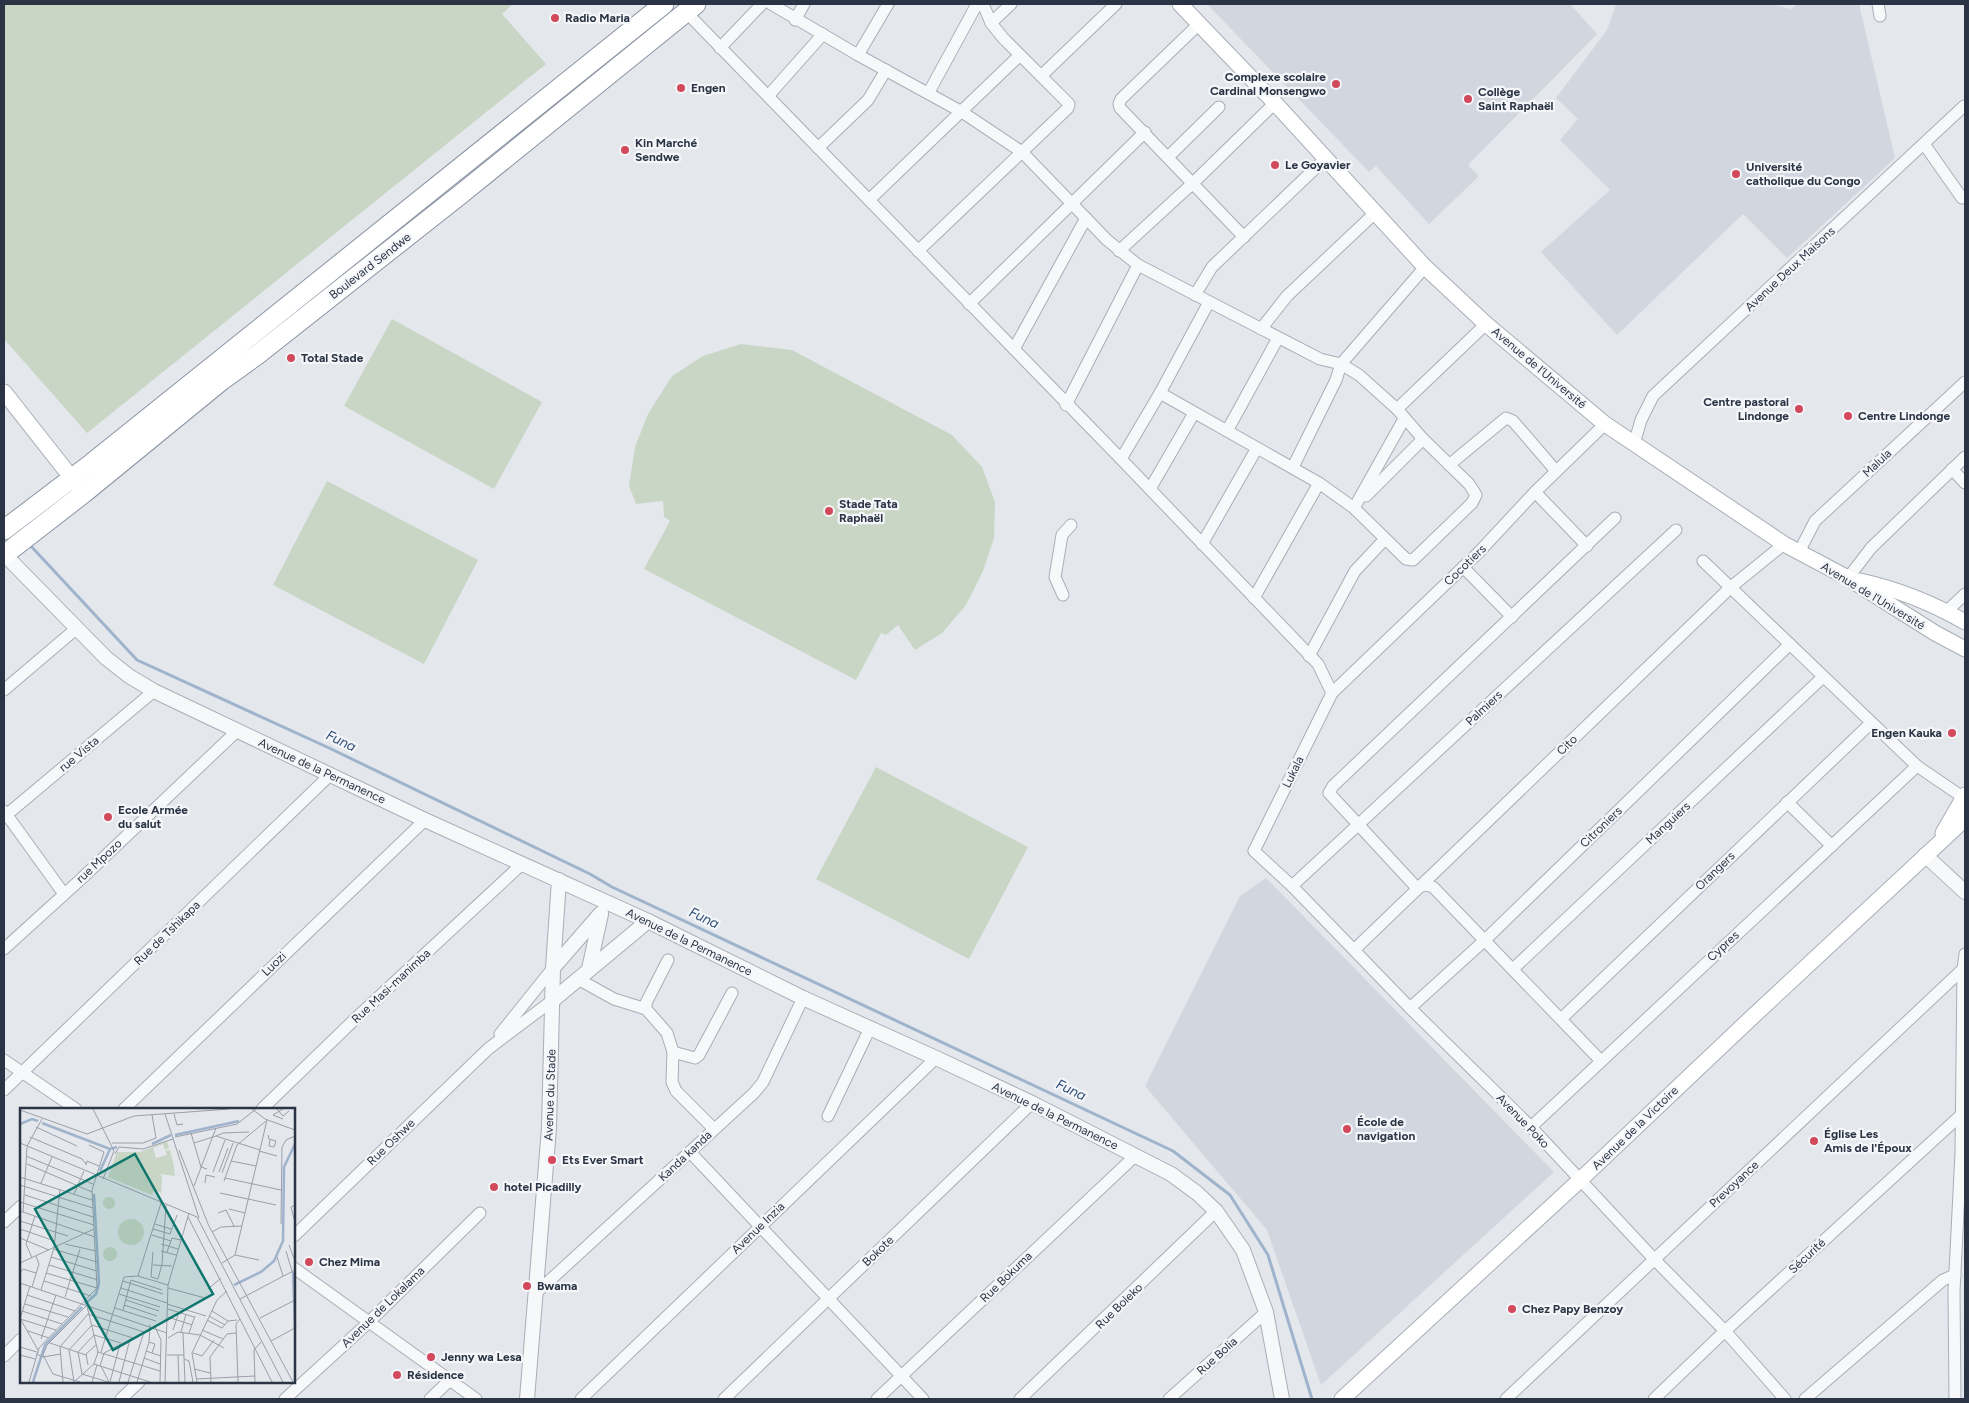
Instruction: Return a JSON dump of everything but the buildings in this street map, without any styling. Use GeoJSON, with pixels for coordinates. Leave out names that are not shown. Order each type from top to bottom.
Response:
{"type":"FeatureCollection","features":[{"type":"Feature","properties":{"kind":"highway","name":"Boulevard Sendwe"},"geometry":{"type":"LineString","coordinates":[[4,530],[72,478],[664,4]]}},
{"type":"Feature","properties":{"kind":"highway","name":"Boulevard Sendwe"},"geometry":{"type":"LineString","coordinates":[[7,553],[221,381],[257,355],[439,212],[691,8]]}},
{"type":"Feature","properties":{"kind":"main road","name":"Avenue de l’Université"},"geometry":{"type":"LineString","coordinates":[[1180,4],[1275,103],[1425,267],[1600,429],[1634,444],[1784,544],[1848,578],[1928,629],[1961,646]]}},
{"type":"Feature","properties":{"kind":"main road"},"geometry":{"type":"LineString","coordinates":[[4,392],[84,493]]}},
{"type":"Feature","properties":{"kind":"main road"},"geometry":{"type":"LineString","coordinates":[[1848,578],[1900,592],[1947,612],[1965,622]]}},
{"type":"Feature","properties":{"kind":"main road"},"geometry":{"type":"LineString","coordinates":[[1961,646],[1965,656]]}},
{"type":"Feature","properties":{"kind":"main road"},"geometry":{"type":"LineString","coordinates":[[1931,850],[1965,796]]}},
{"type":"Feature","properties":{"kind":"main road"},"geometry":{"type":"LineString","coordinates":[[1931,850],[1965,818]]}},
{"type":"Feature","properties":{"kind":"main road","name":"Avenue de la Victoire"},"geometry":{"type":"LineString","coordinates":[[1344,1398],[1579,1181],[1931,850]]}},
{"type":"Feature","properties":{"kind":"street"},"geometry":{"type":"LineString","coordinates":[[720,48],[762,4]]}},
{"type":"Feature","properties":{"kind":"street"},"geometry":{"type":"LineString","coordinates":[[771,4],[795,20],[929,92],[1022,152],[1119,251],[1138,265],[1320,360],[1341,364],[1358,374],[1397,409],[1404,419],[1476,492],[1476,495],[1472,503],[1413,560],[1406,559],[1354,508],[1319,483],[1160,393]]}},
{"type":"Feature","properties":{"kind":"street"},"geometry":{"type":"LineString","coordinates":[[795,20],[804,4]]}},
{"type":"Feature","properties":{"kind":"street"},"geometry":{"type":"LineString","coordinates":[[858,55],[888,4]]}},
{"type":"Feature","properties":{"kind":"street"},"geometry":{"type":"LineString","coordinates":[[929,92],[977,4]]}},
{"type":"Feature","properties":{"kind":"street"},"geometry":{"type":"LineString","coordinates":[[918,250],[1070,104],[1003,38],[991,22],[983,4]]}},
{"type":"Feature","properties":{"kind":"street"},"geometry":{"type":"LineString","coordinates":[[991,22],[1010,4]]}},
{"type":"Feature","properties":{"kind":"street"},"geometry":{"type":"LineString","coordinates":[[1041,76],[1116,4]]}},
{"type":"Feature","properties":{"kind":"street"},"geometry":{"type":"LineString","coordinates":[[1878,4],[1880,16]]}},
{"type":"Feature","properties":{"kind":"street"},"geometry":{"type":"LineString","coordinates":[[691,8],[720,48],[769,95],[818,148],[1318,664],[1332,693]]}},
{"type":"Feature","properties":{"kind":"street"},"geometry":{"type":"LineString","coordinates":[[1199,24],[1121,99],[1119,104],[1120,108],[1244,237]]}},
{"type":"Feature","properties":{"kind":"street"},"geometry":{"type":"LineString","coordinates":[[769,95],[822,34]]}},
{"type":"Feature","properties":{"kind":"street"},"geometry":{"type":"LineString","coordinates":[[869,200],[1020,55]]}},
{"type":"Feature","properties":{"kind":"street"},"geometry":{"type":"LineString","coordinates":[[818,148],[868,100],[886,70]]}},
{"type":"Feature","properties":{"kind":"street"},"geometry":{"type":"LineString","coordinates":[[1119,251],[1193,184],[1275,103]]}},
{"type":"Feature","properties":{"kind":"street","name":"Avenue Deux Maisons"},"geometry":{"type":"LineString","coordinates":[[1634,444],[1641,420],[1653,396],[1964,106]]}},
{"type":"Feature","properties":{"kind":"street"},"geometry":{"type":"LineString","coordinates":[[1168,157],[1219,107]]}},
{"type":"Feature","properties":{"kind":"street"},"geometry":{"type":"LineString","coordinates":[[969,304],[1145,132]]}},
{"type":"Feature","properties":{"kind":"street"},"geometry":{"type":"LineString","coordinates":[[1924,144],[1962,198]]}},
{"type":"Feature","properties":{"kind":"street"},"geometry":{"type":"LineString","coordinates":[[1195,295],[1212,267],[1326,158]]}},
{"type":"Feature","properties":{"kind":"street"},"geometry":{"type":"LineString","coordinates":[[1261,329],[1287,296],[1376,212]]}},
{"type":"Feature","properties":{"kind":"street"},"geometry":{"type":"LineString","coordinates":[[1014,349],[1086,218]]}},
{"type":"Feature","properties":{"kind":"street"},"geometry":{"type":"LineString","coordinates":[[1066,404],[1138,265]]}},
{"type":"Feature","properties":{"kind":"street"},"geometry":{"type":"LineString","coordinates":[[1293,467],[1332,388],[1341,364],[1425,267]]}},
{"type":"Feature","properties":{"kind":"street"},"geometry":{"type":"LineString","coordinates":[[1121,459],[1160,393],[1209,302]]}},
{"type":"Feature","properties":{"kind":"street"},"geometry":{"type":"LineString","coordinates":[[1397,409],[1486,324]]}},
{"type":"Feature","properties":{"kind":"street"},"geometry":{"type":"LineString","coordinates":[[1226,431],[1278,338]]}},
{"type":"Feature","properties":{"kind":"street","name":"Malula"},"geometry":{"type":"LineString","coordinates":[[1799,552],[1815,521],[1965,382]]}},
{"type":"Feature","properties":{"kind":"street"},"geometry":{"type":"LineString","coordinates":[[1150,489],[1194,413]]}},
{"type":"Feature","properties":{"kind":"street"},"geometry":{"type":"LineString","coordinates":[[1450,465],[1506,418],[1513,421],[1556,471]]}},
{"type":"Feature","properties":{"kind":"street"},"geometry":{"type":"LineString","coordinates":[[1354,508],[1404,419]]}},
{"type":"Feature","properties":{"kind":"street","name":"Cocotiers"},"geometry":{"type":"LineString","coordinates":[[1332,693],[1463,567],[1535,492],[1600,429]]}},
{"type":"Feature","properties":{"kind":"street"},"geometry":{"type":"LineString","coordinates":[[1354,508],[1423,438]]}},
{"type":"Feature","properties":{"kind":"street"},"geometry":{"type":"LineString","coordinates":[[1202,544],[1256,448]]}},
{"type":"Feature","properties":{"kind":"street"},"geometry":{"type":"LineString","coordinates":[[1848,578],[1871,548],[1965,457]]}},
{"type":"Feature","properties":{"kind":"street"},"geometry":{"type":"LineString","coordinates":[[1952,469],[1965,483]]}},
{"type":"Feature","properties":{"kind":"street"},"geometry":{"type":"LineString","coordinates":[[1254,598],[1319,483]]}},
{"type":"Feature","properties":{"kind":"street"},"geometry":{"type":"LineString","coordinates":[[1535,492],[1587,546]]}},
{"type":"Feature","properties":{"kind":"street"},"geometry":{"type":"LineString","coordinates":[[1601,1061],[1433,887],[1425,885],[1417,888],[1329,793],[1331,789],[1616,518]]}},
{"type":"Feature","properties":{"kind":"street"},"geometry":{"type":"LineString","coordinates":[[1063,596],[1055,577],[1062,535],[1071,525]]}},
{"type":"Feature","properties":{"kind":"street","name":"Palmiers"},"geometry":{"type":"LineString","coordinates":[[1292,886],[1676,530]]}},
{"type":"Feature","properties":{"kind":"street"},"geometry":{"type":"LineString","coordinates":[[1309,656],[1356,571],[1385,539]]}},
{"type":"Feature","properties":{"kind":"street","name":"Cito"},"geometry":{"type":"LineString","coordinates":[[1354,950],[1731,587],[1784,544]]}},
{"type":"Feature","properties":{"kind":"street","name":"Avenue de la Permanence"},"geometry":{"type":"LineString","coordinates":[[7,553],[106,658],[129,676],[154,691],[425,820],[559,880],[603,908],[648,921],[803,998],[1032,1104],[1171,1174],[1197,1193],[1216,1211],[1243,1250],[1266,1312],[1282,1399]]}},
{"type":"Feature","properties":{"kind":"street"},"geometry":{"type":"LineString","coordinates":[[1703,561],[1917,766],[1965,796]]}},
{"type":"Feature","properties":{"kind":"street"},"geometry":{"type":"LineString","coordinates":[[1463,567],[1512,617]]}},
{"type":"Feature","properties":{"kind":"street"},"geometry":{"type":"LineString","coordinates":[[1947,612],[1965,594]]}},
{"type":"Feature","properties":{"kind":"street"},"geometry":{"type":"LineString","coordinates":[[4,690],[77,628]]}},
{"type":"Feature","properties":{"kind":"street","name":"Citroniers"},"geometry":{"type":"LineString","coordinates":[[1410,1008],[1484,940],[1790,644]]}},
{"type":"Feature","properties":{"kind":"street","name":"Manguiers"},"geometry":{"type":"LineString","coordinates":[[1513,969],[1823,677]]}},
{"type":"Feature","properties":{"kind":"street","name":"rue Vista"},"geometry":{"type":"LineString","coordinates":[[5,814],[154,691]]}},
{"type":"Feature","properties":{"kind":"street","name":"Lukala"},"geometry":{"type":"LineString","coordinates":[[1254,851],[1332,693]]}},
{"type":"Feature","properties":{"kind":"street","name":"Orangers"},"geometry":{"type":"LineString","coordinates":[[1561,1019],[1871,723]]}},
{"type":"Feature","properties":{"kind":"street","name":"rue Mpozo"},"geometry":{"type":"LineString","coordinates":[[4,949],[237,731]]}},
{"type":"Feature","properties":{"kind":"street","name":"Cypres"},"geometry":{"type":"LineString","coordinates":[[1531,1127],[1917,766]]}},
{"type":"Feature","properties":{"kind":"street","name":"Rue de Tshikapa"},"geometry":{"type":"LineString","coordinates":[[4,1090],[330,775]]}},
{"type":"Feature","properties":{"kind":"street"},"geometry":{"type":"LineString","coordinates":[[1787,802],[1832,846]]}},
{"type":"Feature","properties":{"kind":"street"},"geometry":{"type":"LineString","coordinates":[[5,814],[64,894]]}},
{"type":"Feature","properties":{"kind":"street","name":"Luozi"},"geometry":{"type":"LineString","coordinates":[[125,1108],[425,820]]}},
{"type":"Feature","properties":{"kind":"street"},"geometry":{"type":"LineString","coordinates":[[1931,850],[1965,892]]}},
{"type":"Feature","properties":{"kind":"street","name":"Avenue Poko"},"geometry":{"type":"LineString","coordinates":[[1254,851],[1292,886],[1410,1008],[1531,1127],[1579,1181],[1725,1332],[1785,1399]]}},
{"type":"Feature","properties":{"kind":"street","name":"Rue Masi-manimba"},"geometry":{"type":"LineString","coordinates":[[263,1108],[355,1019],[522,864]]}},
{"type":"Feature","properties":{"kind":"street","name":"Avenue du Stade"},"geometry":{"type":"LineString","coordinates":[[527,1399],[549,1128],[553,968],[559,880]]}},
{"type":"Feature","properties":{"kind":"street"},"geometry":{"type":"LineString","coordinates":[[488,1049],[603,908]]}},
{"type":"Feature","properties":{"kind":"street"},"geometry":{"type":"LineString","coordinates":[[589,970],[603,908]]}},
{"type":"Feature","properties":{"kind":"street"},"geometry":{"type":"LineString","coordinates":[[488,1049],[553,1000],[648,921]]}},
{"type":"Feature","properties":{"kind":"street"},"geometry":{"type":"LineString","coordinates":[[1954,1399],[1960,1291],[1955,1275],[1963,1152],[1961,1115],[1965,954]]}},
{"type":"Feature","properties":{"kind":"street"},"geometry":{"type":"LineString","coordinates":[[646,1009],[646,1003],[668,960]]}},
{"type":"Feature","properties":{"kind":"street","name":"Prevoyance"},"geometry":{"type":"LineString","coordinates":[[1506,1399],[1964,970]]}},
{"type":"Feature","properties":{"kind":"street"},"geometry":{"type":"LineString","coordinates":[[578,979],[614,999],[646,1009],[664,1027],[673,1052],[672,1082],[676,1091],[714,1129]]}},
{"type":"Feature","properties":{"kind":"street"},"geometry":{"type":"LineString","coordinates":[[673,1052],[695,1058],[699,1056],[732,993]]}},
{"type":"Feature","properties":{"kind":"street","name":"Kanda kanda"},"geometry":{"type":"LineString","coordinates":[[536,1293],[764,1082],[803,998]]}},
{"type":"Feature","properties":{"kind":"street"},"geometry":{"type":"LineString","coordinates":[[828,1116],[870,1028]]}},
{"type":"Feature","properties":{"kind":"street","name":"Rue Oshwe"},"geometry":{"type":"LineString","coordinates":[[295,1235],[488,1049]]}},
{"type":"Feature","properties":{"kind":"street","name":"Avenue Inzia"},"geometry":{"type":"LineString","coordinates":[[581,1399],[936,1058]]}},
{"type":"Feature","properties":{"kind":"street"},"geometry":{"type":"LineString","coordinates":[[4,1060],[74,1108]]}},
{"type":"Feature","properties":{"kind":"street","name":"Bokote"},"geometry":{"type":"LineString","coordinates":[[724,1399],[1032,1104]]}},
{"type":"Feature","properties":{"kind":"street","name":"Sécurité"},"geometry":{"type":"LineString","coordinates":[[1654,1399],[1961,1115]]}},
{"type":"Feature","properties":{"kind":"street"},"geometry":{"type":"LineString","coordinates":[[690,1152],[923,1399]]}},
{"type":"Feature","properties":{"kind":"street","name":"Rue Bokuma"},"geometry":{"type":"LineString","coordinates":[[877,1399],[1135,1156]]}},
{"type":"Feature","properties":{"kind":"street"},"geometry":{"type":"LineString","coordinates":[[4,1222],[20,1207]]}},
{"type":"Feature","properties":{"kind":"street","name":"Rue Boleko"},"geometry":{"type":"LineString","coordinates":[[1020,1399],[1216,1211]]}},
{"type":"Feature","properties":{"kind":"street","name":"Avenue de Lokalama"},"geometry":{"type":"LineString","coordinates":[[285,1399],[369,1322],[480,1213]]}},
{"type":"Feature","properties":{"kind":"street"},"geometry":{"type":"LineString","coordinates":[[295,1269],[476,1399]]}},
{"type":"Feature","properties":{"kind":"street"},"geometry":{"type":"LineString","coordinates":[[1804,1399],[1943,1280],[1955,1275]]}},
{"type":"Feature","properties":{"kind":"street","name":"Rue Bolia"},"geometry":{"type":"LineString","coordinates":[[1169,1399],[1266,1312]]}},
{"type":"Feature","properties":{"kind":"street"},"geometry":{"type":"LineString","coordinates":[[4,1356],[20,1340]]}},
{"type":"Feature","properties":{"kind":"street"},"geometry":{"type":"LineString","coordinates":[[430,1399],[450,1380]]}},
{"type":"Feature","properties":{"kind":"street"},"geometry":{"type":"LineString","coordinates":[[121,1399],[138,1383]]}},
{"type":"Feature","properties":{"kind":"shaded area"},"geometry":{"type":"Polygon","coordinates":[[[1207,4],[1570,4],[1597,34],[1468,165],[1479,176],[1429,224],[1376,166],[1369,172],[1207,4]]]}},
{"type":"Feature","properties":{"kind":"shaded area","name":"Université catholique du Congo"},"geometry":{"type":"Polygon","coordinates":[[[1616,4],[1771,4],[1791,9],[1798,4],[1859,4],[1895,158],[1787,258],[1743,214],[1617,335],[1541,252],[1610,190],[1560,140],[1578,119],[1556,98],[1607,30],[1616,4]]]}},
{"type":"Feature","properties":{"kind":"shaded area","name":"École de navigation"},"geometry":{"type":"Polygon","coordinates":[[[1266,878],[1554,1172],[1321,1385],[1267,1230],[1145,1086],[1240,896],[1266,878]]]}},
{"type":"Feature","properties":{"kind":"green space"},"geometry":{"type":"Polygon","coordinates":[[[4,4],[513,4],[502,14],[546,64],[87,433],[4,339],[4,4]]]}},
{"type":"Feature","properties":{"kind":"green space"},"geometry":{"type":"Polygon","coordinates":[[[392,319],[542,402],[494,489],[344,406],[392,319]]]}},
{"type":"Feature","properties":{"kind":"green space","name":"Stade Tata Raphaël"},"geometry":{"type":"Polygon","coordinates":[[[741,344],[792,350],[952,435],[982,467],[995,502],[994,538],[983,571],[966,605],[942,633],[915,650],[898,625],[886,635],[881,633],[856,680],[644,569],[670,521],[664,517],[663,501],[636,504],[629,486],[635,447],[648,414],[672,376],[703,356],[741,344]]]}},
{"type":"Feature","properties":{"kind":"green space"},"geometry":{"type":"Polygon","coordinates":[[[327,481],[478,560],[424,664],[273,585],[327,481]]]}},
{"type":"Feature","properties":{"kind":"green space"},"geometry":{"type":"Polygon","coordinates":[[[876,767],[1028,847],[969,959],[816,879],[876,767]]]}},
{"type":"Feature","properties":{"kind":"waterway","name":"Funa"},"geometry":{"type":"LineString","coordinates":[[29,544],[137,660],[327,747],[590,874],[612,887],[1173,1151],[1230,1195],[1268,1255],[1312,1399]]}},
{"type":"Feature","properties":{"kind":"place","name":"Radio Maria"},"geometry":{"type":"Point","coordinates":[555,18]}},
{"type":"Feature","properties":{"kind":"place","name":"Complexe scolaire Cardinal Monsengwo"},"geometry":{"type":"Point","coordinates":[1336,84]}},
{"type":"Feature","properties":{"kind":"place","name":"Engen"},"geometry":{"type":"Point","coordinates":[681,88]}},
{"type":"Feature","properties":{"kind":"place","name":"Collège Saint Raphaël"},"geometry":{"type":"Point","coordinates":[1468,99]}},
{"type":"Feature","properties":{"kind":"place","name":"Kin Marché Sendwe"},"geometry":{"type":"Point","coordinates":[625,150]}},
{"type":"Feature","properties":{"kind":"place","name":"Le Goyavier"},"geometry":{"type":"Point","coordinates":[1275,165]}},
{"type":"Feature","properties":{"kind":"place","name":"Université catholique du Congo"},"geometry":{"type":"Point","coordinates":[1736,174]}},
{"type":"Feature","properties":{"kind":"place","name":"Total Stade"},"geometry":{"type":"Point","coordinates":[291,358]}},
{"type":"Feature","properties":{"kind":"place","name":"Centre pastoral Lindonge"},"geometry":{"type":"Point","coordinates":[1799,409]}},
{"type":"Feature","properties":{"kind":"place","name":"Centre Lindonge"},"geometry":{"type":"Point","coordinates":[1848,416]}},
{"type":"Feature","properties":{"kind":"place","name":"Stade Tata Raphaël"},"geometry":{"type":"Point","coordinates":[829,511]}},
{"type":"Feature","properties":{"kind":"place","name":"Engen Kauka"},"geometry":{"type":"Point","coordinates":[1952,733]}},
{"type":"Feature","properties":{"kind":"place","name":"Ecole Armée du salut"},"geometry":{"type":"Point","coordinates":[108,817]}},
{"type":"Feature","properties":{"kind":"place","name":"École de navigation"},"geometry":{"type":"Point","coordinates":[1347,1129]}},
{"type":"Feature","properties":{"kind":"place","name":"Église Les Amis de l'Époux"},"geometry":{"type":"Point","coordinates":[1814,1141]}},
{"type":"Feature","properties":{"kind":"place","name":"Ets Ever Smart"},"geometry":{"type":"Point","coordinates":[552,1160]}},
{"type":"Feature","properties":{"kind":"place","name":"hotel Picadilly"},"geometry":{"type":"Point","coordinates":[494,1187]}},
{"type":"Feature","properties":{"kind":"place","name":"Chez Mima"},"geometry":{"type":"Point","coordinates":[309,1262]}},
{"type":"Feature","properties":{"kind":"place","name":"Bwama"},"geometry":{"type":"Point","coordinates":[527,1286]}},
{"type":"Feature","properties":{"kind":"place","name":"Chez Papy Benzoy"},"geometry":{"type":"Point","coordinates":[1512,1309]}},
{"type":"Feature","properties":{"kind":"place","name":"Jenny wa Lesa"},"geometry":{"type":"Point","coordinates":[431,1357]}},
{"type":"Feature","properties":{"kind":"place","name":"Résidence"},"geometry":{"type":"Point","coordinates":[397,1375]}}]}
